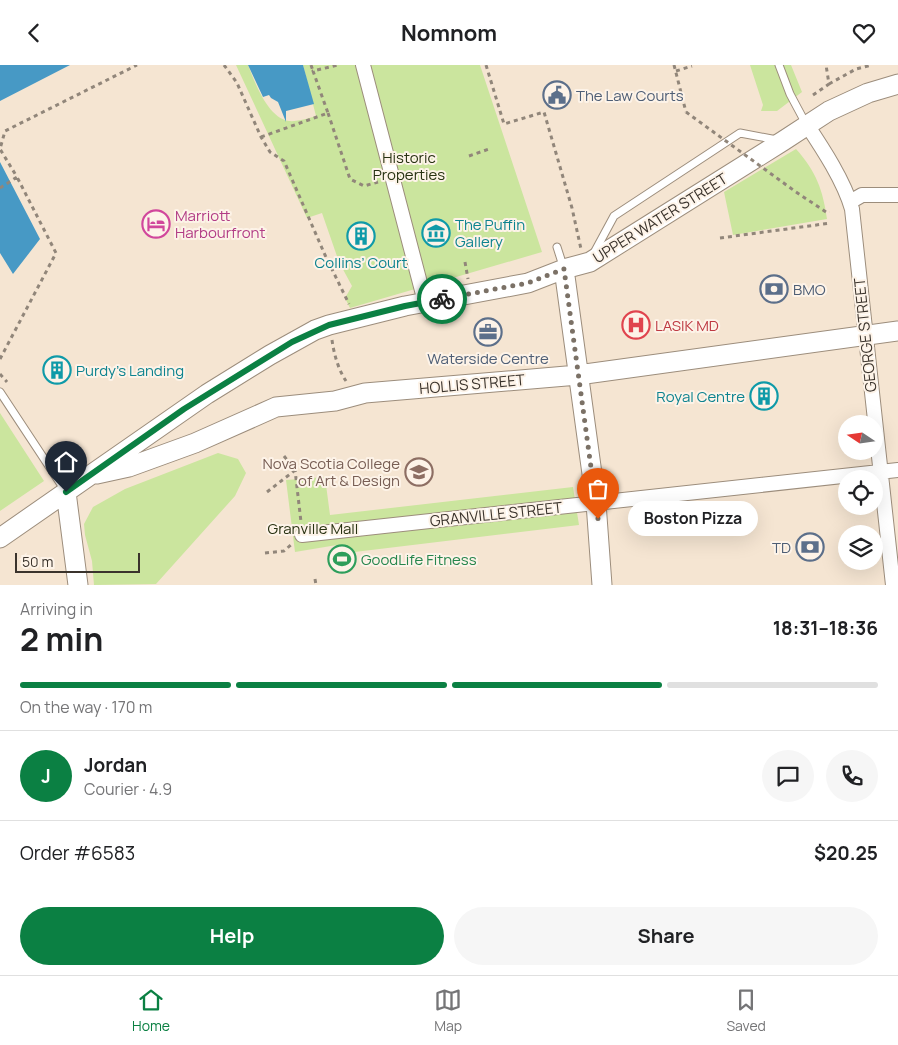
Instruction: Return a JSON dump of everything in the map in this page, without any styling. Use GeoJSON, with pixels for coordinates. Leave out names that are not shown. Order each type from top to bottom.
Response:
{"type":"FeatureCollection","features":[{"type":"Feature","properties":{"kind":"street"},"geometry":{"type":"LineString","coordinates":[[363,65],[425,302]]}},
{"type":"Feature","properties":{"kind":"street","name":"UPPER WATER STREET"},"geometry":{"type":"LineString","coordinates":[[0,538],[155,429],[212,391],[292,342],[329,325],[356,317],[528,283],[564,269],[587,263],[775,140],[807,125],[829,111],[868,93],[898,84]]}},
{"type":"Feature","properties":{"kind":"street","name":"GEORGE STREET"},"geometry":{"type":"LineString","coordinates":[[807,125],[850,201],[880,470]]}},
{"type":"Feature","properties":{"kind":"street"},"geometry":{"type":"LineString","coordinates":[[850,201],[862,195],[898,195]]}},
{"type":"Feature","properties":{"kind":"street"},"geometry":{"type":"LineString","coordinates":[[564,269],[596,503],[602,585]]}},
{"type":"Feature","properties":{"kind":"street","name":"HOLLIS STREET"},"geometry":{"type":"LineString","coordinates":[[91,475],[129,467],[195,443],[276,407],[334,401],[365,393],[578,375],[898,331]]}},
{"type":"Feature","properties":{"kind":"street","name":"GRANVILLE STREET"},"geometry":{"type":"LineString","coordinates":[[883,472],[898,470]]}},
{"type":"Feature","properties":{"kind":"street","name":"GRANVILLE STREET"},"geometry":{"type":"LineString","coordinates":[[302,535],[838,477]]}},
{"type":"Feature","properties":{"kind":"street"},"geometry":{"type":"LineString","coordinates":[[66,492],[78,585]]}},
{"type":"Feature","properties":{"kind":"street","name":"GEORGE STREET"},"geometry":{"type":"LineString","coordinates":[[883,500],[892,585]]}},
{"type":"Feature","properties":{"kind":"lane"},"geometry":{"type":"LineString","coordinates":[[778,65],[790,95],[807,125]]}},
{"type":"Feature","properties":{"kind":"lane"},"geometry":{"type":"LineString","coordinates":[[587,263],[614,216],[622,210],[740,133],[775,140]]}},
{"type":"Feature","properties":{"kind":"lane"},"geometry":{"type":"LineString","coordinates":[[557,247],[564,269]]}},
{"type":"Feature","properties":{"kind":"lane"},"geometry":{"type":"LineString","coordinates":[[0,393],[66,492]]}},
{"type":"Feature","properties":{"kind":"path"},"geometry":{"type":"LineString","coordinates":[[0,359],[56,253],[17,177],[0,149],[5,131],[137,65]]}},
{"type":"Feature","properties":{"kind":"path"},"geometry":{"type":"LineString","coordinates":[[224,65],[237,83],[261,137],[270,152],[284,161],[325,255],[356,317]]}},
{"type":"Feature","properties":{"kind":"path"},"geometry":{"type":"LineString","coordinates":[[311,65],[350,179],[364,186],[393,177]]}},
{"type":"Feature","properties":{"kind":"path"},"geometry":{"type":"LineString","coordinates":[[313,71],[338,65]]}},
{"type":"Feature","properties":{"kind":"path"},"geometry":{"type":"LineString","coordinates":[[486,65],[504,124],[544,112],[587,263]]}},
{"type":"Feature","properties":{"kind":"path"},"geometry":{"type":"LineString","coordinates":[[674,65],[686,112],[796,192],[826,212],[830,212]]}},
{"type":"Feature","properties":{"kind":"path"},"geometry":{"type":"LineString","coordinates":[[826,65],[829,84]]}},
{"type":"Feature","properties":{"kind":"path"},"geometry":{"type":"LineString","coordinates":[[813,95],[856,69],[872,65]]}},
{"type":"Feature","properties":{"kind":"path"},"geometry":{"type":"LineString","coordinates":[[676,71],[692,66]]}},
{"type":"Feature","properties":{"kind":"path"},"geometry":{"type":"LineString","coordinates":[[261,137],[328,113]]}},
{"type":"Feature","properties":{"kind":"path"},"geometry":{"type":"LineString","coordinates":[[735,159],[775,140]]}},
{"type":"Feature","properties":{"kind":"path"},"geometry":{"type":"LineString","coordinates":[[469,156],[489,149]]}},
{"type":"Feature","properties":{"kind":"path"},"geometry":{"type":"LineString","coordinates":[[0,188],[17,177]]}},
{"type":"Feature","properties":{"kind":"path"},"geometry":{"type":"LineString","coordinates":[[720,238],[831,223]]}},
{"type":"Feature","properties":{"kind":"path"},"geometry":{"type":"LineString","coordinates":[[329,325],[334,354],[342,375],[352,388],[365,393]]}},
{"type":"Feature","properties":{"kind":"path"},"geometry":{"type":"LineString","coordinates":[[284,456],[295,470],[302,535]]}},
{"type":"Feature","properties":{"kind":"path"},"geometry":{"type":"LineString","coordinates":[[267,492],[295,470]]}},
{"type":"Feature","properties":{"kind":"path"},"geometry":{"type":"LineString","coordinates":[[265,553],[284,551]]}},
{"type":"Feature","properties":{"kind":"path"},"geometry":{"type":"LineString","coordinates":[[315,579],[316,585]]}},
{"type":"Feature","properties":{"kind":"green space","name":"Historic Properties"},"geometry":{"type":"Polygon","coordinates":[[[236,65],[248,65],[263,99],[269,107],[281,118],[292,121],[316,116],[303,65],[480,65],[542,252],[350,308],[345,298],[352,286],[339,262],[322,213],[307,218],[236,65]]]}},
{"type":"Feature","properties":{"kind":"green space"},"geometry":{"type":"Polygon","coordinates":[[[750,65],[791,65],[802,92],[777,111],[761,111],[763,105],[750,65]]]}},
{"type":"Feature","properties":{"kind":"green space"},"geometry":{"type":"Polygon","coordinates":[[[796,149],[809,165],[818,181],[827,219],[733,235],[724,192],[796,149]]]}},
{"type":"Feature","properties":{"kind":"green space"},"geometry":{"type":"Polygon","coordinates":[[[0,413],[44,481],[0,511],[0,413]]]}},
{"type":"Feature","properties":{"kind":"green space"},"geometry":{"type":"Polygon","coordinates":[[[218,453],[238,459],[246,473],[235,496],[156,584],[94,585],[92,561],[84,524],[93,507],[125,489],[218,453]]]}},
{"type":"Feature","properties":{"kind":"green space","name":"Granville Mall"},"geometry":{"type":"Polygon","coordinates":[[[325,477],[330,515],[573,487],[579,525],[338,554],[337,545],[295,552],[286,480],[325,477]]]}},
{"type":"Feature","properties":{"kind":"water"},"geometry":{"type":"Polygon","coordinates":[[[0,65],[70,65],[0,101],[0,65]]]}},
{"type":"Feature","properties":{"kind":"water"},"geometry":{"type":"Polygon","coordinates":[[[248,65],[303,65],[314,104],[286,111],[286,122],[278,102],[269,95],[263,97],[248,65]]]}},
{"type":"Feature","properties":{"kind":"water"},"geometry":{"type":"Polygon","coordinates":[[[0,162],[40,239],[13,274],[0,253],[0,162]]]}},
{"type":"Feature","properties":{"kind":"way so far"},"geometry":{"type":"LineString","coordinates":[[442,299],[528,283],[564,269],[598,519]]}},
{"type":"Feature","properties":{"kind":"place","name":"The Law Courts"},"geometry":{"type":"Point","coordinates":[557,95]}},
{"type":"Feature","properties":{"kind":"place","name":"Marriott Harbourfront"},"geometry":{"type":"Point","coordinates":[156,224]}},
{"type":"Feature","properties":{"kind":"place","name":"The Puffin Gallery"},"geometry":{"type":"Point","coordinates":[436,233]}},
{"type":"Feature","properties":{"kind":"place","name":"Collins’ Court"},"geometry":{"type":"Point","coordinates":[361,236]}},
{"type":"Feature","properties":{"kind":"place","name":"BMO"},"geometry":{"type":"Point","coordinates":[774,289]}},
{"type":"Feature","properties":{"kind":"place","name":"LASIK MD"},"geometry":{"type":"Point","coordinates":[636,325]}},
{"type":"Feature","properties":{"kind":"place","name":"Waterside Centre"},"geometry":{"type":"Point","coordinates":[488,332]}},
{"type":"Feature","properties":{"kind":"place","name":"Purdy's Landing"},"geometry":{"type":"Point","coordinates":[57,370]}},
{"type":"Feature","properties":{"kind":"place","name":"Royal Centre"},"geometry":{"type":"Point","coordinates":[764,396]}},
{"type":"Feature","properties":{"kind":"place","name":"Nova Scotia College of Art & Design"},"geometry":{"type":"Point","coordinates":[419,472]}},
{"type":"Feature","properties":{"kind":"place","name":"Boston Pizza"},"geometry":{"type":"Point","coordinates":[598,519]}},
{"type":"Feature","properties":{"kind":"place","name":"TD"},"geometry":{"type":"Point","coordinates":[810,547]}},
{"type":"Feature","properties":{"kind":"place","name":"GoodLife Fitness"},"geometry":{"type":"Point","coordinates":[342,559]}},
{"type":"Feature","properties":{"kind":"route"},"geometry":{"type":"LineString","coordinates":[[66,492],[207,394],[256,363],[315,330],[405,306],[442,299]]}}]}
